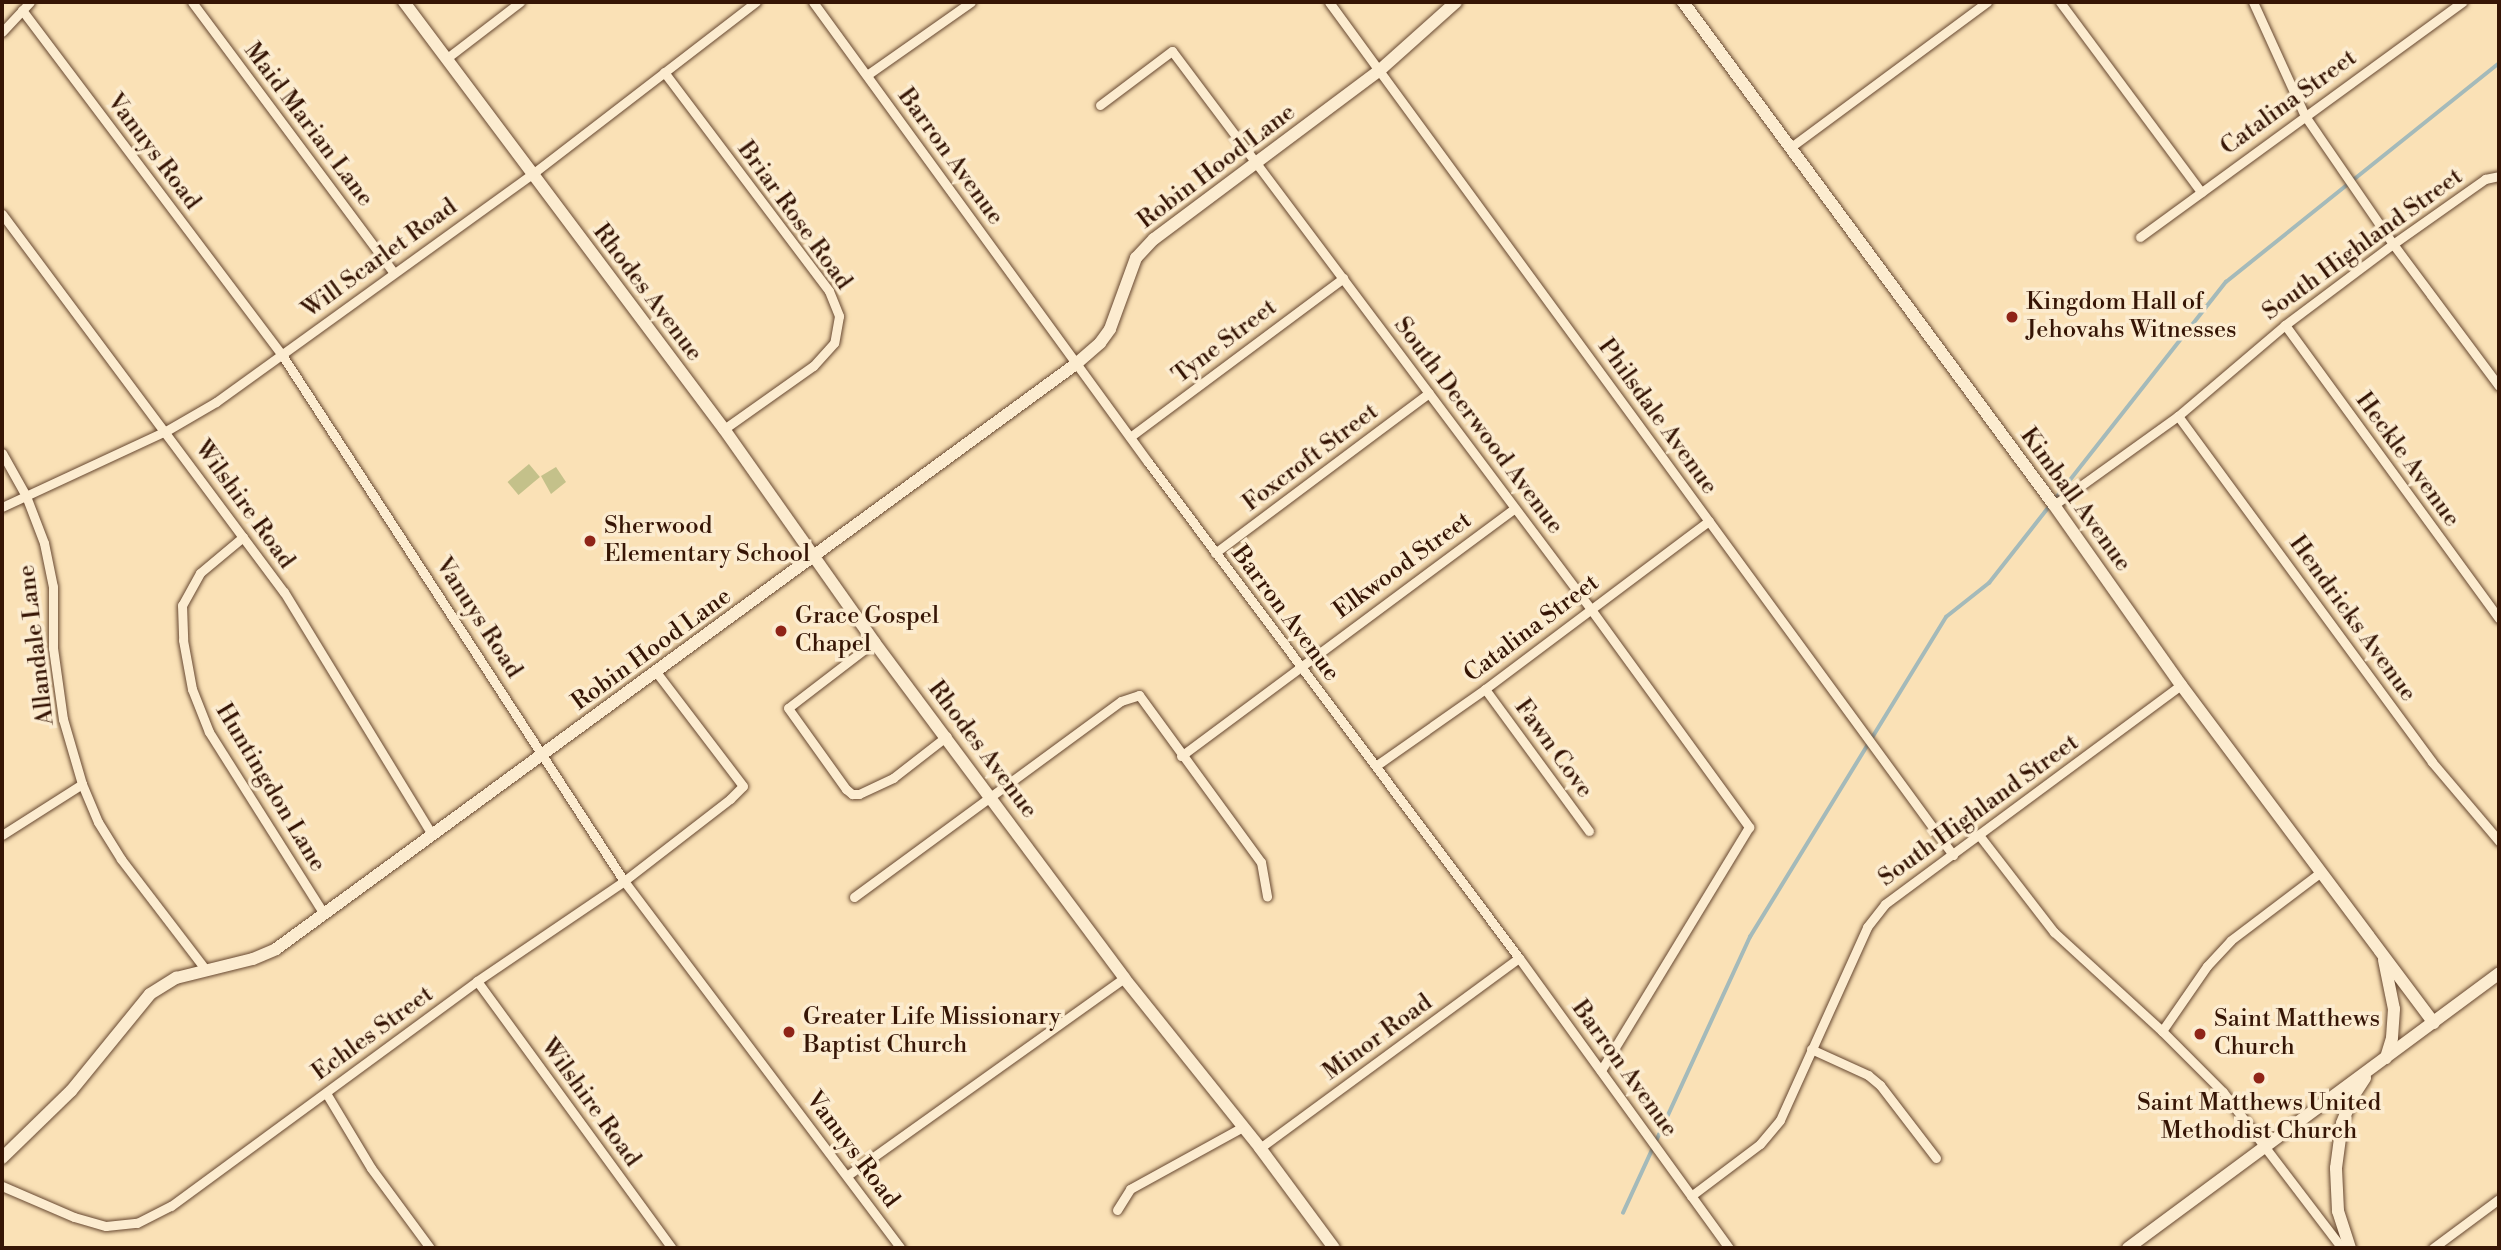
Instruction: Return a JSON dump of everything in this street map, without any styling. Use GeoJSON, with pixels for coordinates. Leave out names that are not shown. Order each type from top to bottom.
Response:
{"type":"FeatureCollection","features":[{"type":"Feature","properties":{"kind":"main road","name":"Rhodes Avenue"},"geometry":{"type":"LineString","coordinates":[[404,2],[531,175],[724,429],[874,642],[947,736],[1124,978],[1241,1128],[1260,1148],[1334,1248]]}},
{"type":"Feature","properties":{"kind":"main road","name":"Robin Hood Lane"},"geometry":{"type":"LineString","coordinates":[[2,1158],[71,1091],[150,993],[176,978],[253,959],[276,950],[1076,364],[1100,343],[1110,329],[1136,258],[1154,239],[1380,70],[1456,2]]}},
{"type":"Feature","properties":{"kind":"main road","name":"Kimball Avenue"},"geometry":{"type":"LineString","coordinates":[[1683,2],[2054,505],[2181,685],[2434,1023]]}},
{"type":"Feature","properties":{"kind":"main road"},"geometry":{"type":"LineString","coordinates":[[2383,957],[2394,1009],[2392,1038],[2386,1058]]}},
{"type":"Feature","properties":{"kind":"main road"},"geometry":{"type":"LineString","coordinates":[[2127,1248],[2499,973]]}},
{"type":"Feature","properties":{"kind":"main road"},"geometry":{"type":"LineString","coordinates":[[2350,1248],[2338,1211],[2336,1168],[2342,1123],[2352,1098],[2371,1069]]}},
{"type":"Feature","properties":{"kind":"street"},"geometry":{"type":"LineString","coordinates":[[2,32],[30,2]]}},
{"type":"Feature","properties":{"kind":"street","name":"Maid Marian Lane"},"geometry":{"type":"LineString","coordinates":[[192,2],[393,272]]}},
{"type":"Feature","properties":{"kind":"street"},"geometry":{"type":"LineString","coordinates":[[447,58],[520,2]]}},
{"type":"Feature","properties":{"kind":"street","name":"Will Scarlet Road"},"geometry":{"type":"LineString","coordinates":[[2,507],[166,431],[216,402],[531,175],[756,2]]}},
{"type":"Feature","properties":{"kind":"street","name":"Barron Avenue"},"geometry":{"type":"LineString","coordinates":[[813,2],[1076,364],[1519,958],[1729,1248]]}},
{"type":"Feature","properties":{"kind":"street"},"geometry":{"type":"LineString","coordinates":[[867,75],[971,2]]}},
{"type":"Feature","properties":{"kind":"street","name":"Philsdale Avenue"},"geometry":{"type":"LineString","coordinates":[[1329,2],[1953,855]]}},
{"type":"Feature","properties":{"kind":"street"},"geometry":{"type":"LineString","coordinates":[[1791,147],[1987,2]]}},
{"type":"Feature","properties":{"kind":"street"},"geometry":{"type":"LineString","coordinates":[[2060,2],[2200,192]]}},
{"type":"Feature","properties":{"kind":"street"},"geometry":{"type":"LineString","coordinates":[[2253,2],[2305,116],[2393,244],[2499,386]]}},
{"type":"Feature","properties":{"kind":"street","name":"Catalina Street"},"geometry":{"type":"LineString","coordinates":[[2140,237],[2462,2]]}},
{"type":"Feature","properties":{"kind":"street","name":"Vanuys Road"},"geometry":{"type":"LineString","coordinates":[[22,10],[282,355],[544,754],[624,881],[901,1248]]}},
{"type":"Feature","properties":{"kind":"street","name":"South Deerwood Avenue"},"geometry":{"type":"LineString","coordinates":[[1100,104],[1172,51],[1590,608],[1749,827],[1601,1070]]}},
{"type":"Feature","properties":{"kind":"street","name":"Briar Rose Road"},"geometry":{"type":"LineString","coordinates":[[664,72],[829,290],[839,316],[834,343],[813,366],[724,429]]}},
{"type":"Feature","properties":{"kind":"street","name":"South Highland Street"},"geometry":{"type":"LineString","coordinates":[[2054,505],[2178,416],[2284,325],[2393,244],[2486,179],[2499,176]]}},
{"type":"Feature","properties":{"kind":"street","name":"Wilshire Road"},"geometry":{"type":"LineString","coordinates":[[2,214],[284,592],[432,834]]}},
{"type":"Feature","properties":{"kind":"street","name":"Tyne Street"},"geometry":{"type":"LineString","coordinates":[[1130,437],[1343,278]]}},
{"type":"Feature","properties":{"kind":"street","name":"Heckle Avenue"},"geometry":{"type":"LineString","coordinates":[[2284,325],[2499,618]]}},
{"type":"Feature","properties":{"kind":"street","name":"Foxcroft Street"},"geometry":{"type":"LineString","coordinates":[[1215,552],[1430,393]]}},
{"type":"Feature","properties":{"kind":"street","name":"Hendricks Avenue"},"geometry":{"type":"LineString","coordinates":[[2178,416],[2432,762],[2499,841]]}},
{"type":"Feature","properties":{"kind":"street","name":"Allandale Lane"},"geometry":{"type":"LineString","coordinates":[[2,453],[26,496],[44,542],[53,587],[54,648],[63,719],[82,784],[98,822],[121,859],[206,970]]}},
{"type":"Feature","properties":{"kind":"street","name":"Elkwood Street"},"geometry":{"type":"LineString","coordinates":[[1181,756],[1514,509]]}},
{"type":"Feature","properties":{"kind":"street","name":"Catalina Street"},"geometry":{"type":"LineString","coordinates":[[1377,765],[1485,689],[1709,521]]}},
{"type":"Feature","properties":{"kind":"street","name":"Huntingdon Lane"},"geometry":{"type":"LineString","coordinates":[[243,537],[200,573],[182,605],[183,640],[192,690],[209,732],[324,914]]}},
{"type":"Feature","properties":{"kind":"street"},"geometry":{"type":"LineString","coordinates":[[874,642],[788,708],[846,789],[852,794],[859,794],[894,778],[947,736]]}},
{"type":"Feature","properties":{"kind":"street","name":"Echles Street"},"geometry":{"type":"LineString","coordinates":[[2,1186],[74,1217],[106,1226],[137,1223],[171,1206],[477,981],[624,881],[730,799],[743,786],[656,672]]}},
{"type":"Feature","properties":{"kind":"street","name":"South Highland Street"},"geometry":{"type":"LineString","coordinates":[[1691,1196],[1760,1144],[1780,1120],[1867,927],[1885,904],[2181,685]]}},
{"type":"Feature","properties":{"kind":"street","name":"Fawn Cove"},"geometry":{"type":"LineString","coordinates":[[1485,689],[1589,831]]}},
{"type":"Feature","properties":{"kind":"street"},"geometry":{"type":"LineString","coordinates":[[854,897],[1121,701],[1139,695],[1261,862],[1267,895]]}},
{"type":"Feature","properties":{"kind":"street"},"geometry":{"type":"LineString","coordinates":[[2,835],[82,784]]}},
{"type":"Feature","properties":{"kind":"street"},"geometry":{"type":"LineString","coordinates":[[1979,835],[2054,932],[2162,1031],[2223,1092],[2342,1248]]}},
{"type":"Feature","properties":{"kind":"street"},"geometry":{"type":"LineString","coordinates":[[2162,1031],[2207,966],[2231,940],[2321,872]]}},
{"type":"Feature","properties":{"kind":"street","name":"Minor Road"},"geometry":{"type":"LineString","coordinates":[[1260,1148],[1519,958]]}},
{"type":"Feature","properties":{"kind":"street"},"geometry":{"type":"LineString","coordinates":[[848,1175],[1124,978]]}},
{"type":"Feature","properties":{"kind":"street","name":"Wilshire Road"},"geometry":{"type":"LineString","coordinates":[[477,981],[672,1248]]}},
{"type":"Feature","properties":{"kind":"street"},"geometry":{"type":"LineString","coordinates":[[1811,1049],[1868,1075],[1880,1085],[1936,1158]]}},
{"type":"Feature","properties":{"kind":"street"},"geometry":{"type":"LineString","coordinates":[[326,1093],[371,1168],[430,1248]]}},
{"type":"Feature","properties":{"kind":"street"},"geometry":{"type":"LineString","coordinates":[[1117,1210],[1130,1189],[1241,1128]]}},
{"type":"Feature","properties":{"kind":"street"},"geometry":{"type":"LineString","coordinates":[[2432,1248],[2499,1199]]}},
{"type":"Feature","properties":{"kind":"shaded area"},"geometry":{"type":"Polygon","coordinates":[[[529,464],[540,477],[518,495],[508,482],[529,464]]]}},
{"type":"Feature","properties":{"kind":"shaded area"},"geometry":{"type":"Polygon","coordinates":[[[556,467],[566,482],[551,494],[541,476],[556,467]]]}},
{"type":"Feature","properties":{"kind":"waterway"},"geometry":{"type":"LineString","coordinates":[[1623,1213],[1750,937],[1946,617],[1989,583],[2226,282],[2499,63]]}},
{"type":"Feature","properties":{"kind":"place","name":"Kingdom Hall of Jehovahs Witnesses"},"geometry":{"type":"Point","coordinates":[2012,317]}},
{"type":"Feature","properties":{"kind":"place","name":"Sherwood Elementary School"},"geometry":{"type":"Point","coordinates":[590,541]}},
{"type":"Feature","properties":{"kind":"place","name":"Grace Gospel Chapel"},"geometry":{"type":"Point","coordinates":[781,631]}},
{"type":"Feature","properties":{"kind":"place","name":"Greater Life Missionary Baptist Church"},"geometry":{"type":"Point","coordinates":[789,1032]}},
{"type":"Feature","properties":{"kind":"place","name":"Saint Matthews Church"},"geometry":{"type":"Point","coordinates":[2200,1034]}},
{"type":"Feature","properties":{"kind":"place","name":"Saint Matthews United Methodist Church"},"geometry":{"type":"Point","coordinates":[2259,1078]}}]}
